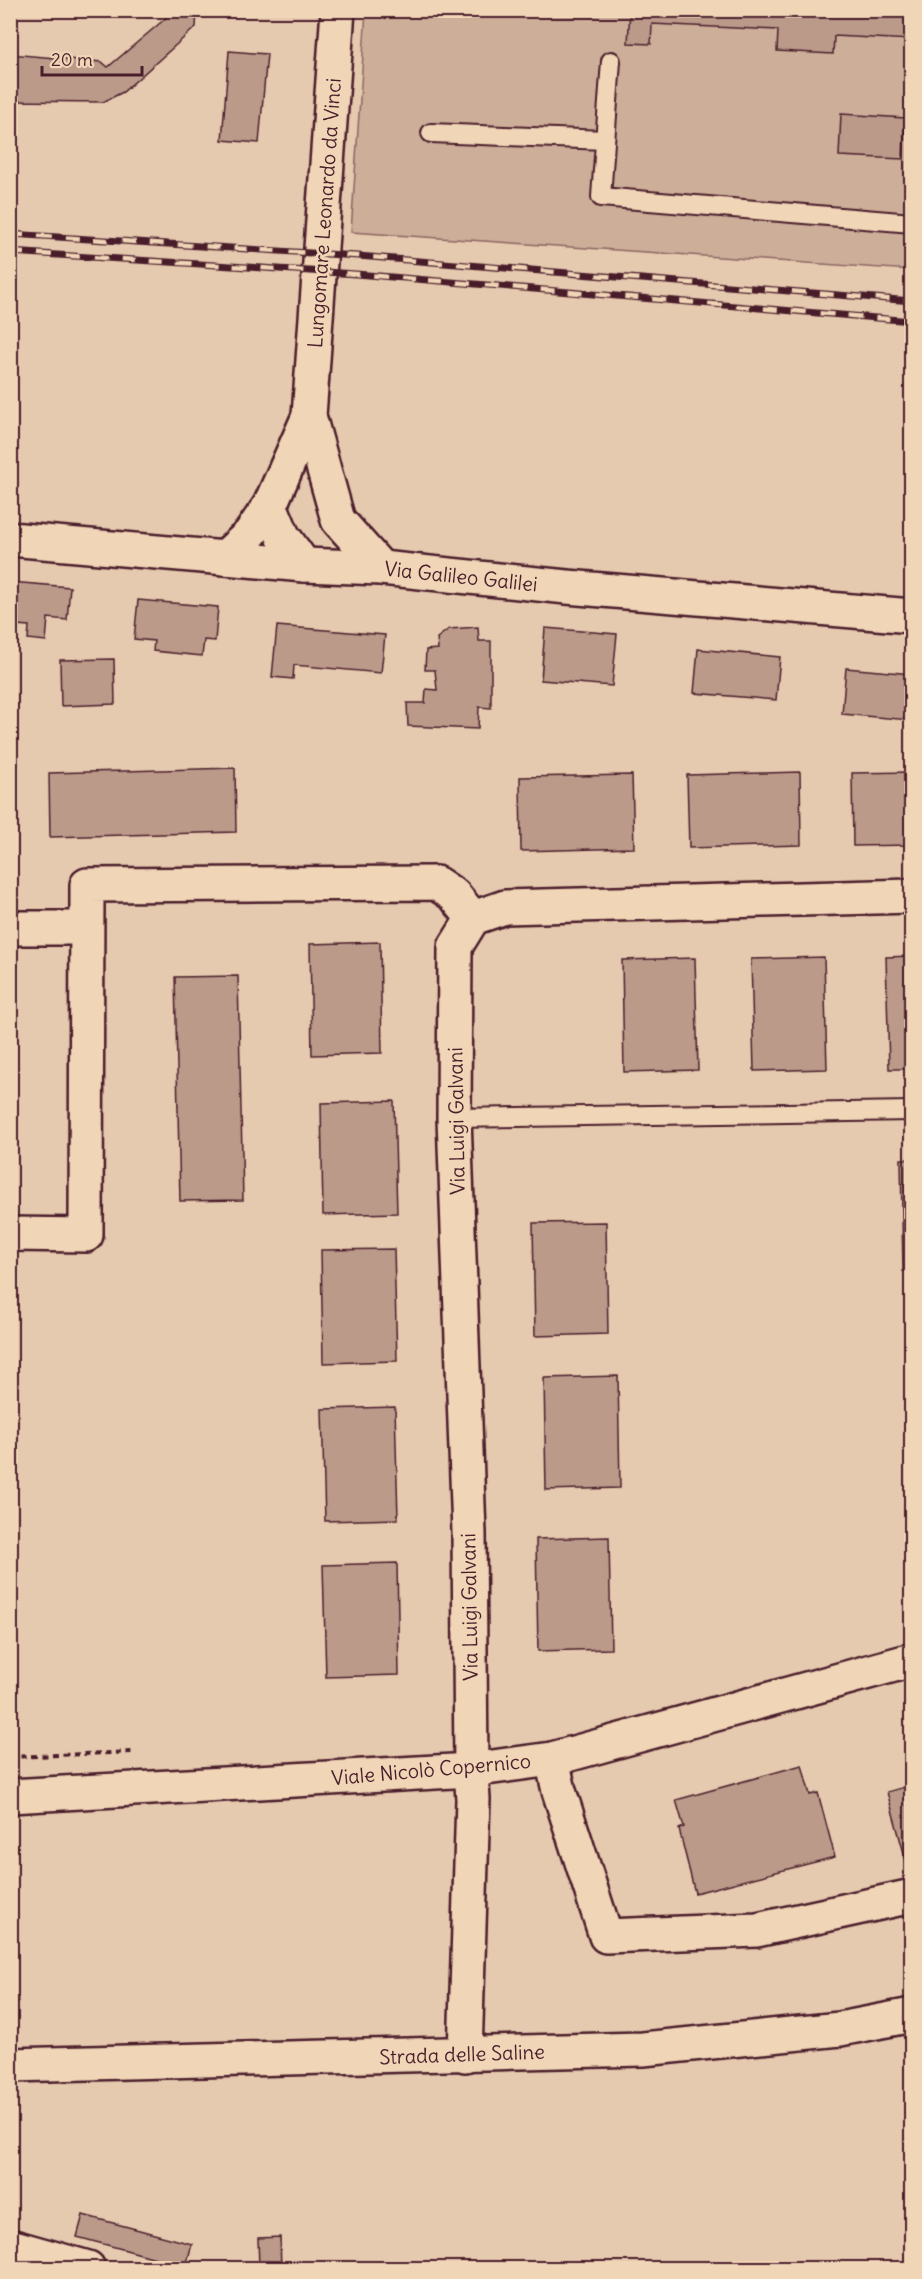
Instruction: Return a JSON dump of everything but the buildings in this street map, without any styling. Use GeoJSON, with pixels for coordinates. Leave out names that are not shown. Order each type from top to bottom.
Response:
{"type":"FeatureCollection","features":[{"type":"Feature","properties":{"kind":"street","name":"Lungomare Leonardo da Vinci"},"geometry":{"type":"LineString","coordinates":[[338,10],[309,416],[338,520],[381,568]]}},
{"type":"Feature","properties":{"kind":"street","name":"Lungomare Leonardo da Vinci"},"geometry":{"type":"LineString","coordinates":[[224,558],[250,534],[270,505],[309,416]]}},
{"type":"Feature","properties":{"kind":"street"},"geometry":{"type":"LineString","coordinates":[[270,505],[283,536],[304,565],[320,542],[333,507]]}},
{"type":"Feature","properties":{"kind":"street","name":"Via Galileo Galilei"},"geometry":{"type":"LineString","coordinates":[[10,539],[304,565],[381,568],[567,587],[912,616]]}},
{"type":"Feature","properties":{"kind":"street"},"geometry":{"type":"LineString","coordinates":[[10,1234],[86,1234],[87,885],[436,883],[454,895],[473,918],[505,907],[912,896]]}},
{"type":"Feature","properties":{"kind":"street","name":"Via Luigi Galvani"},"geometry":{"type":"LineString","coordinates":[[465,2055],[473,1799],[469,1533],[454,1118],[455,947],[473,918]]}},
{"type":"Feature","properties":{"kind":"street"},"geometry":{"type":"LineString","coordinates":[[10,928],[86,928]]}},
{"type":"Feature","properties":{"kind":"street","name":"Viale Nicolò Copernico"},"geometry":{"type":"LineString","coordinates":[[10,1796],[471,1770],[552,1759],[912,1660]]}},
{"type":"Feature","properties":{"kind":"street"},"geometry":{"type":"LineString","coordinates":[[552,1759],[559,1791],[606,1936],[757,1930],[912,1896]]}},
{"type":"Feature","properties":{"kind":"street","name":"Strada delle Saline"},"geometry":{"type":"LineString","coordinates":[[10,2065],[643,2049],[840,2029],[912,2015]]}},
{"type":"Feature","properties":{"kind":"street"},"geometry":{"type":"LineString","coordinates":[[10,2246],[88,2268]]}},
{"type":"Feature","properties":{"kind":"lane"},"geometry":{"type":"LineString","coordinates":[[611,62],[602,197],[912,223]]}},
{"type":"Feature","properties":{"kind":"lane"},"geometry":{"type":"LineString","coordinates":[[431,133],[605,141]]}},
{"type":"Feature","properties":{"kind":"lane"},"geometry":{"type":"LineString","coordinates":[[454,1118],[912,1111]]}},
{"type":"Feature","properties":{"kind":"shaded area"},"geometry":{"type":"Polygon","coordinates":[[[366,11],[911,11],[911,270],[351,232],[366,11]]]}},
{"type":"Feature","properties":{"kind":"railway"},"geometry":{"type":"LineString","coordinates":[[10,234],[358,256],[912,301]]}},
{"type":"Feature","properties":{"kind":"railway"},"geometry":{"type":"LineString","coordinates":[[10,252],[356,274],[912,321]]}}]}
